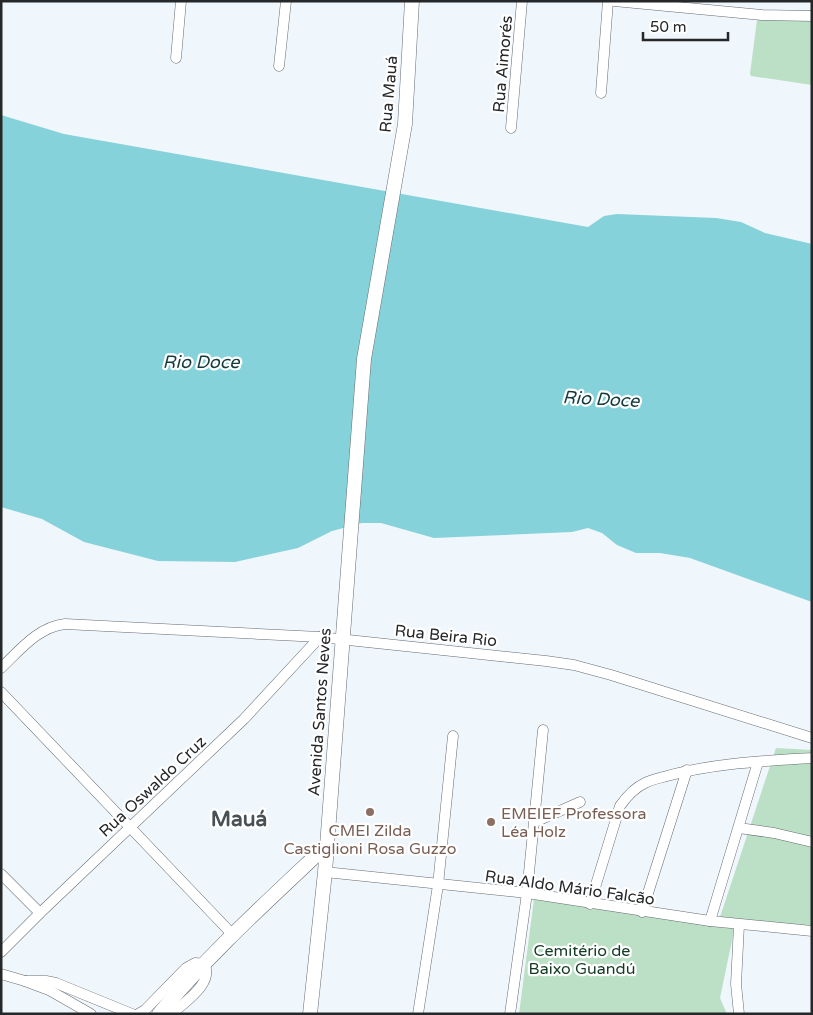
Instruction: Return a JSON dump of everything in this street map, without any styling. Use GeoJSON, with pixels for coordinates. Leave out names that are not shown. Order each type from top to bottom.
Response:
{"type":"FeatureCollection","features":[{"type":"Feature","properties":{"kind":"street"},"geometry":{"type":"LineString","coordinates":[[176,58],[181,1]]}},
{"type":"Feature","properties":{"kind":"street"},"geometry":{"type":"LineString","coordinates":[[279,66],[286,1]]}},
{"type":"Feature","properties":{"kind":"street","name":"Rua Mauá"},"geometry":{"type":"LineString","coordinates":[[350,533],[364,359],[405,124],[412,1]]}},
{"type":"Feature","properties":{"kind":"street","name":"Rua Aimorés"},"geometry":{"type":"LineString","coordinates":[[511,128],[522,1]]}},
{"type":"Feature","properties":{"kind":"street"},"geometry":{"type":"LineString","coordinates":[[601,93],[608,1]]}},
{"type":"Feature","properties":{"kind":"street"},"geometry":{"type":"LineString","coordinates":[[614,1],[762,15],[812,16]]}},
{"type":"Feature","properties":{"kind":"street","name":"Avenida Santos Neves"},"geometry":{"type":"LineString","coordinates":[[310,1014],[325,872],[350,533]]}},
{"type":"Feature","properties":{"kind":"street","name":"Rua Beira Rio"},"geometry":{"type":"LineString","coordinates":[[1,668],[37,634],[48,628],[65,624],[320,637],[574,665],[638,683],[812,738]]}},
{"type":"Feature","properties":{"kind":"street","name":"Rua Oswaldo Cruz"},"geometry":{"type":"LineString","coordinates":[[1,952],[244,719],[320,637]]}},
{"type":"Feature","properties":{"kind":"street"},"geometry":{"type":"LineString","coordinates":[[1,692],[232,934]]}},
{"type":"Feature","properties":{"kind":"street"},"geometry":{"type":"LineString","coordinates":[[510,1014],[527,893],[543,730]]}},
{"type":"Feature","properties":{"kind":"street"},"geometry":{"type":"LineString","coordinates":[[418,1014],[438,885],[452,736]]}},
{"type":"Feature","properties":{"kind":"street"},"geometry":{"type":"LineString","coordinates":[[590,904],[620,806],[628,795],[646,782],[687,770],[812,758]]}},
{"type":"Feature","properties":{"kind":"street"},"geometry":{"type":"LineString","coordinates":[[710,921],[758,762]]}},
{"type":"Feature","properties":{"kind":"street"},"geometry":{"type":"LineString","coordinates":[[642,912],[687,770]]}},
{"type":"Feature","properties":{"kind":"street"},"geometry":{"type":"LineString","coordinates":[[535,822],[580,802]]}},
{"type":"Feature","properties":{"kind":"street"},"geometry":{"type":"LineString","coordinates":[[739,828],[774,833],[812,842]]}},
{"type":"Feature","properties":{"kind":"street"},"geometry":{"type":"LineString","coordinates":[[159,1014],[232,934],[327,845]]}},
{"type":"Feature","properties":{"kind":"street","name":"Rua Aldo Mário Falcão"},"geometry":{"type":"LineString","coordinates":[[325,872],[527,893],[642,912],[739,925],[812,932]]}},
{"type":"Feature","properties":{"kind":"street"},"geometry":{"type":"LineString","coordinates":[[1,874],[40,913]]}},
{"type":"Feature","properties":{"kind":"street"},"geometry":{"type":"LineString","coordinates":[[739,925],[736,984],[739,1014]]}},
{"type":"Feature","properties":{"kind":"street"},"geometry":{"type":"LineString","coordinates":[[138,1014],[145,1010],[186,968],[195,963],[204,964]]}},
{"type":"Feature","properties":{"kind":"street"},"geometry":{"type":"LineString","coordinates":[[172,1014],[199,989],[205,980],[207,972],[204,964]]}},
{"type":"Feature","properties":{"kind":"street"},"geometry":{"type":"LineString","coordinates":[[1,974],[49,990],[91,1014]]}},
{"type":"Feature","properties":{"kind":"street"},"geometry":{"type":"LineString","coordinates":[[25,981],[56,983],[132,1014]]}},
{"type":"Feature","properties":{"kind":"green space"},"geometry":{"type":"Polygon","coordinates":[[[812,10],[812,85],[751,76],[758,12],[812,10]]]}},
{"type":"Feature","properties":{"kind":"green space","name":"Cemitério de Baixo Guandú"},"geometry":{"type":"Polygon","coordinates":[[[776,748],[812,750],[812,930],[730,924],[734,931],[720,998],[727,1014],[519,1014],[534,899],[699,916],[719,920],[776,748]]]}},
{"type":"Feature","properties":{"kind":"water","name":"Rio Doce"},"geometry":{"type":"Polygon","coordinates":[[[1,115],[64,134],[588,227],[604,216],[617,214],[716,218],[741,222],[765,233],[812,244],[812,602],[690,558],[660,553],[636,553],[617,545],[602,533],[588,528],[572,532],[434,538],[381,523],[362,523],[332,531],[298,548],[235,562],[158,561],[84,542],[42,519],[1,507],[1,115]]]}},
{"type":"Feature","properties":{"kind":"place","name":"CMEI Zilda Castiglioni Rosa Guzzo"},"geometry":{"type":"Point","coordinates":[370,812]}},
{"type":"Feature","properties":{"kind":"place","name":"EMEIEF Professora Léa Holz"},"geometry":{"type":"Point","coordinates":[491,822]}},
{"type":"Feature","properties":{"kind":"district","name":"Mauá"},"geometry":{"type":"Point","coordinates":[239,819]}}]}
